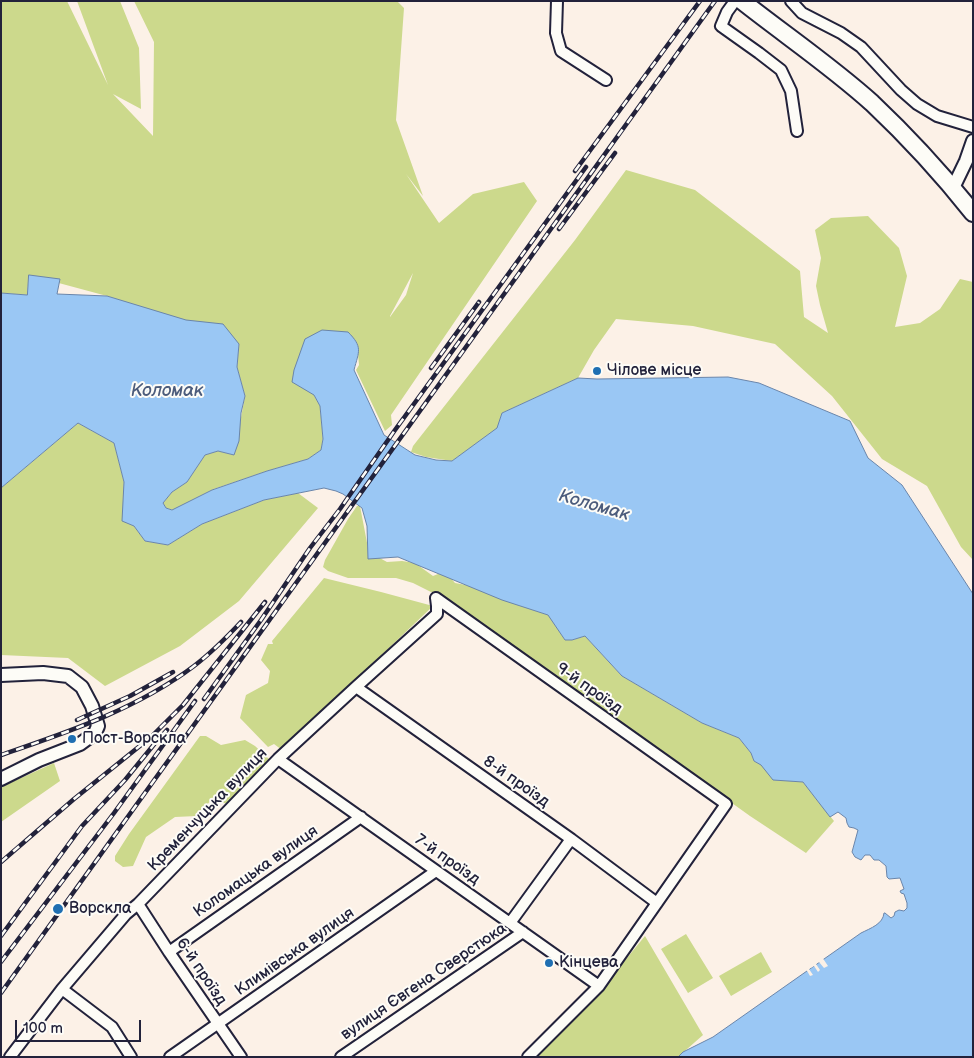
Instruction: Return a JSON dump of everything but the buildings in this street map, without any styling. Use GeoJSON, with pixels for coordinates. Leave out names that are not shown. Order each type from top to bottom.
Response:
{"type":"FeatureCollection","features":[{"type":"Feature","properties":{"kind":"highway"},"geometry":{"type":"LineString","coordinates":[[742,3],[826,66],[871,103],[929,160],[973,213]]}},
{"type":"Feature","properties":{"kind":"street"},"geometry":{"type":"LineString","coordinates":[[557,1],[556,33],[561,51],[606,80]]}},
{"type":"Feature","properties":{"kind":"street"},"geometry":{"type":"LineString","coordinates":[[791,1],[802,13],[841,33],[861,47],[901,90],[917,104],[937,116],[973,127]]}},
{"type":"Feature","properties":{"kind":"street"},"geometry":{"type":"LineString","coordinates":[[742,3],[727,12],[721,26],[781,70],[791,91],[797,131]]}},
{"type":"Feature","properties":{"kind":"street"},"geometry":{"type":"LineString","coordinates":[[953,188],[973,141]]}},
{"type":"Feature","properties":{"kind":"street","name":"Кременчуцька вулиця"},"geometry":{"type":"LineString","coordinates":[[10,1057],[62,989],[126,914],[138,904],[278,759],[437,614],[436,598]]}},
{"type":"Feature","properties":{"kind":"street","name":"9-й проїзд"},"geometry":{"type":"LineString","coordinates":[[436,598],[726,804],[657,903]]}},
{"type":"Feature","properties":{"kind":"street"},"geometry":{"type":"LineString","coordinates":[[1,675],[43,673],[68,676],[82,687],[92,706],[98,726],[95,733],[80,744],[39,760],[1,779]]}},
{"type":"Feature","properties":{"kind":"street","name":"8-й проїзд"},"geometry":{"type":"LineString","coordinates":[[356,687],[571,839],[657,903]]}},
{"type":"Feature","properties":{"kind":"street","name":"7-й проїзд"},"geometry":{"type":"LineString","coordinates":[[278,759],[599,986]]}},
{"type":"Feature","properties":{"kind":"street","name":"Коломацька вулиця"},"geometry":{"type":"LineString","coordinates":[[169,952],[361,817]]}},
{"type":"Feature","properties":{"kind":"street","name":"вулиця Євгена Сверстюка"},"geometry":{"type":"LineString","coordinates":[[510,923],[571,839]]}},
{"type":"Feature","properties":{"kind":"street","name":"Климівська вулиця"},"geometry":{"type":"LineString","coordinates":[[170,1057],[436,871]]}},
{"type":"Feature","properties":{"kind":"street"},"geometry":{"type":"LineString","coordinates":[[528,1057],[599,986],[657,903]]}},
{"type":"Feature","properties":{"kind":"street","name":"6-й проїзд"},"geometry":{"type":"LineString","coordinates":[[138,904],[240,1057]]}},
{"type":"Feature","properties":{"kind":"street","name":"вулиця Євгена Сверстюка"},"geometry":{"type":"LineString","coordinates":[[341,1057],[523,932]]}},
{"type":"Feature","properties":{"kind":"street"},"geometry":{"type":"LineString","coordinates":[[62,989],[112,1027],[131,1057]]}},
{"type":"Feature","properties":{"kind":"green space"},"geometry":{"type":"Polygon","coordinates":[[[1,1],[67,1],[108,85],[77,1],[120,1],[139,48],[141,109],[113,94],[153,136],[154,42],[134,1],[397,1],[404,8],[396,120],[423,196],[406,174],[439,223],[473,194],[524,182],[537,201],[391,415],[392,425],[385,431],[356,370],[359,365],[357,343],[314,395],[320,406],[323,439],[321,450],[308,459],[214,489],[173,510],[166,508],[163,503],[172,492],[187,482],[205,455],[218,451],[234,455],[245,396],[237,367],[239,344],[107,296],[29,275],[27,295],[1,293],[1,1]],[[413,273],[390,317],[406,295],[413,273]]]}},
{"type":"Feature","properties":{"kind":"green space"},"geometry":{"type":"Polygon","coordinates":[[[626,170],[695,190],[800,271],[804,317],[828,333],[816,286],[821,258],[815,230],[831,218],[868,216],[899,248],[907,276],[895,327],[920,323],[940,309],[960,279],[973,282],[973,560],[961,547],[927,486],[882,459],[832,396],[775,344],[693,326],[616,319],[594,350],[578,378],[502,413],[498,428],[452,461],[426,457],[411,452],[413,446],[575,240],[626,170]]]}},
{"type":"Feature","properties":{"kind":"green space"},"geometry":{"type":"Polygon","coordinates":[[[78,423],[114,443],[124,482],[123,520],[134,526],[145,541],[168,545],[202,524],[264,500],[298,493],[318,508],[239,601],[180,646],[105,686],[68,658],[1,655],[1,488],[78,423]]]}},
{"type":"Feature","properties":{"kind":"green space"},"geometry":{"type":"Polygon","coordinates":[[[357,506],[360,506],[368,548],[376,556],[387,562],[402,561],[415,563],[433,576],[443,572],[455,583],[482,588],[518,605],[549,615],[565,640],[585,636],[622,676],[702,723],[739,738],[751,753],[754,761],[761,764],[773,779],[803,782],[834,821],[806,853],[750,816],[441,597],[413,583],[396,578],[348,578],[328,571],[323,567],[325,560],[357,506]]]}},
{"type":"Feature","properties":{"kind":"green space"},"geometry":{"type":"Polygon","coordinates":[[[324,578],[433,606],[282,750],[274,744],[268,747],[240,718],[246,695],[268,683],[270,671],[261,660],[268,644],[273,644],[272,641],[324,578]]]}},
{"type":"Feature","properties":{"kind":"green space"},"geometry":{"type":"Polygon","coordinates":[[[200,736],[206,736],[221,745],[245,740],[255,746],[270,760],[230,805],[212,799],[197,816],[175,817],[146,837],[133,866],[123,867],[115,861],[115,856],[200,736]]]}},
{"type":"Feature","properties":{"kind":"green space"},"geometry":{"type":"Polygon","coordinates":[[[54,763],[60,781],[1,822],[1,787],[54,763]]]}},
{"type":"Feature","properties":{"kind":"green space"},"geometry":{"type":"Polygon","coordinates":[[[686,934],[713,978],[688,993],[661,949],[686,934]]]}},
{"type":"Feature","properties":{"kind":"green space"},"geometry":{"type":"Polygon","coordinates":[[[645,936],[703,1035],[678,1057],[536,1057],[590,1003],[645,936]]]}},
{"type":"Feature","properties":{"kind":"green space"},"geometry":{"type":"Polygon","coordinates":[[[761,952],[772,972],[731,996],[719,976],[761,952]]]}},
{"type":"Feature","properties":{"kind":"water","name":"Коломак"},"geometry":{"type":"Polygon","coordinates":[[[29,275],[60,279],[57,294],[107,296],[186,320],[223,324],[239,344],[237,367],[245,396],[241,413],[239,441],[234,455],[218,451],[205,455],[187,482],[172,492],[163,503],[166,508],[172,510],[212,490],[308,459],[321,450],[323,439],[320,406],[314,395],[292,382],[294,370],[305,339],[322,330],[348,332],[356,342],[358,354],[354,370],[384,435],[415,455],[436,460],[452,461],[497,428],[502,413],[578,378],[728,377],[759,383],[850,421],[868,458],[902,485],[973,594],[973,1057],[678,1057],[683,1052],[713,1037],[861,933],[876,925],[884,913],[891,918],[895,912],[899,910],[904,911],[907,908],[907,903],[904,894],[900,891],[904,889],[900,878],[889,879],[886,866],[879,860],[874,860],[870,855],[865,855],[861,860],[855,857],[852,852],[858,830],[849,827],[846,818],[838,812],[830,817],[803,782],[773,780],[761,765],[754,761],[751,753],[739,738],[702,723],[622,676],[585,636],[565,640],[548,615],[502,600],[398,557],[368,559],[367,526],[362,508],[343,494],[324,488],[264,500],[202,524],[168,545],[145,541],[134,526],[122,521],[124,482],[114,443],[78,423],[1,488],[1,293],[27,295],[29,275]]]}},
{"type":"Feature","properties":{"kind":"pier"},"geometry":{"type":"Polygon","coordinates":[[[822,957],[828,966],[824,968],[819,962],[816,964],[820,970],[818,972],[814,966],[809,969],[813,975],[810,976],[806,969],[822,957]]]}},
{"type":"Feature","properties":{"kind":"railway"},"geometry":{"type":"LineString","coordinates":[[575,171],[700,1]]}},
{"type":"Feature","properties":{"kind":"railway"},"geometry":{"type":"LineString","coordinates":[[1,993],[715,1]]}},
{"type":"Feature","properties":{"kind":"railway"},"geometry":{"type":"LineString","coordinates":[[559,229],[615,153]]}},
{"type":"Feature","properties":{"kind":"railway"},"geometry":{"type":"LineString","coordinates":[[204,699],[310,548],[586,167]]}},
{"type":"Feature","properties":{"kind":"railway"},"geometry":{"type":"LineString","coordinates":[[431,368],[479,302]]}},
{"type":"Feature","properties":{"kind":"railway"},"geometry":{"type":"LineString","coordinates":[[1,862],[74,799],[151,737],[183,705],[265,602]]}},
{"type":"Feature","properties":{"kind":"railway"},"geometry":{"type":"LineString","coordinates":[[1,755],[101,718],[149,695],[194,666],[241,622]]}},
{"type":"Feature","properties":{"kind":"railway"},"geometry":{"type":"LineString","coordinates":[[77,720],[130,696],[173,672]]}},
{"type":"Feature","properties":{"kind":"railway"},"geometry":{"type":"LineString","coordinates":[[1,962],[114,813],[195,701]]}},
{"type":"Feature","properties":{"kind":"railway"},"geometry":{"type":"LineString","coordinates":[[1,936],[82,826],[125,780],[167,730]]}},
{"type":"Feature","properties":{"kind":"place","name":"Чілове місце"},"geometry":{"type":"Point","coordinates":[597,371]}},
{"type":"Feature","properties":{"kind":"place","name":"Пост-Ворскла"},"geometry":{"type":"Point","coordinates":[72,739]}},
{"type":"Feature","properties":{"kind":"place","name":"Ворскла"},"geometry":{"type":"Point","coordinates":[58,909]}},
{"type":"Feature","properties":{"kind":"place","name":"Кінцева"},"geometry":{"type":"Point","coordinates":[549,963]}}]}
